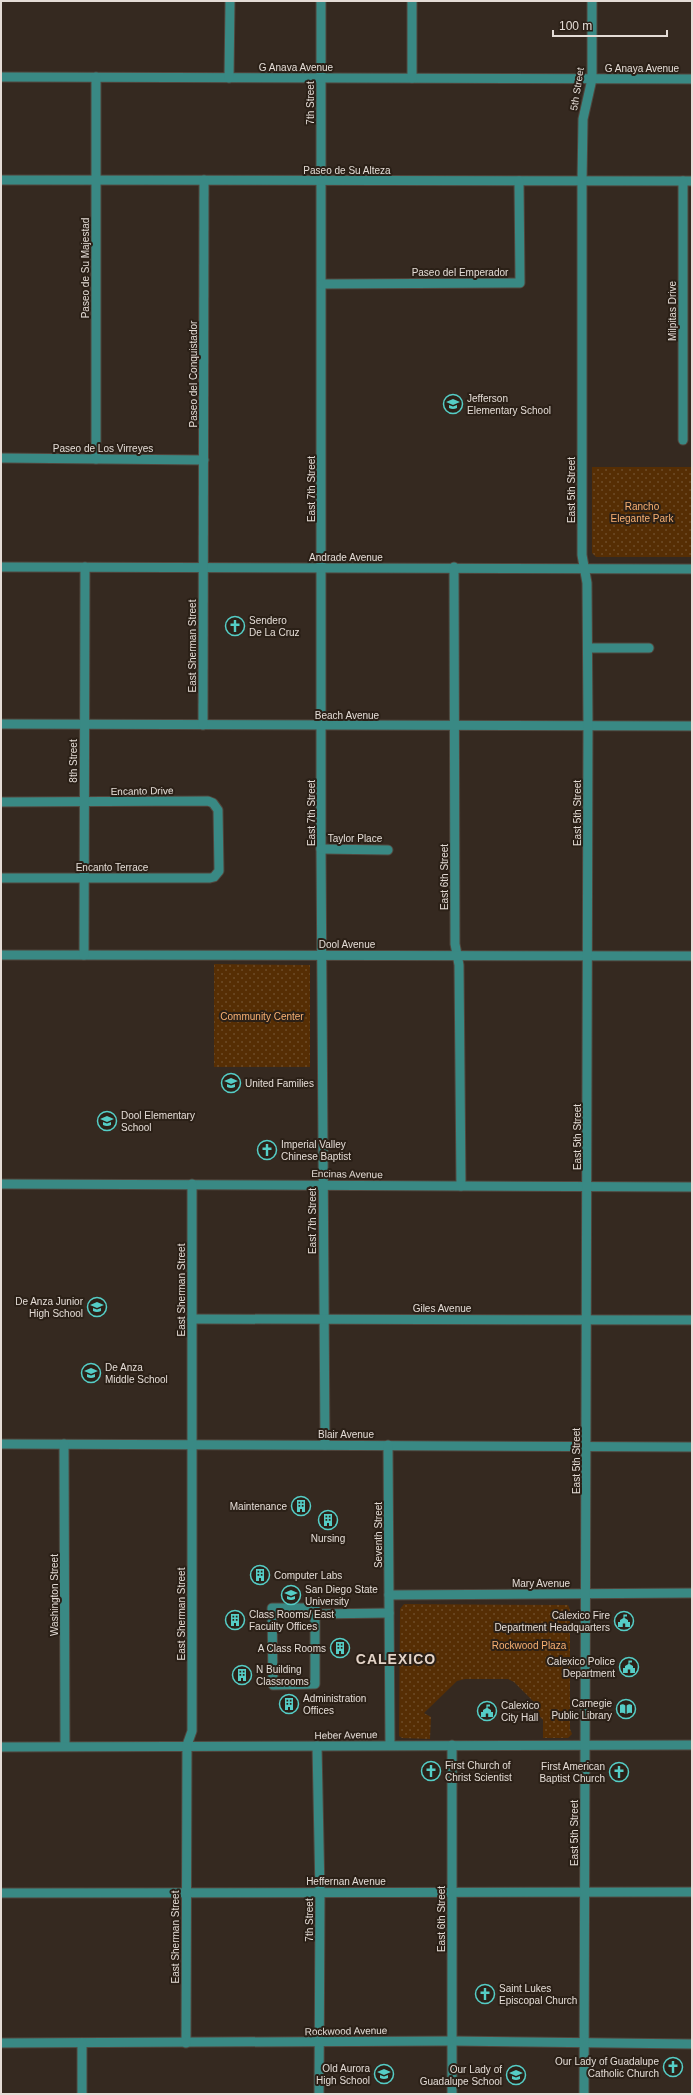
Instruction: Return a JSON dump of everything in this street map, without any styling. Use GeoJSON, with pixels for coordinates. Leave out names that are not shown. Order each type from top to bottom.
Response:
{"type":"FeatureCollection","features":[{"type":"Feature","properties":{"kind":"street"},"geometry":{"type":"LineString","coordinates":[[229,78],[230,1]]}},
{"type":"Feature","properties":{"kind":"street","name":"7th Street"},"geometry":{"type":"LineString","coordinates":[[321,1],[322,180]]}},
{"type":"Feature","properties":{"kind":"street"},"geometry":{"type":"LineString","coordinates":[[412,1],[412,78]]}},
{"type":"Feature","properties":{"kind":"street","name":"5th Street"},"geometry":{"type":"LineString","coordinates":[[582,181],[583,119],[592,79],[592,1]]}},
{"type":"Feature","properties":{"kind":"street","name":"G Anava Avenue"},"geometry":{"type":"LineString","coordinates":[[1,77],[592,79]]}},
{"type":"Feature","properties":{"kind":"street","name":"Paseo de Su Majestad"},"geometry":{"type":"LineString","coordinates":[[96,77],[96,459]]}},
{"type":"Feature","properties":{"kind":"street","name":"G Anaya Avenue"},"geometry":{"type":"LineString","coordinates":[[592,79],[692,80]]}},
{"type":"Feature","properties":{"kind":"street","name":"Paseo de Su Alteza"},"geometry":{"type":"LineString","coordinates":[[1,180],[687,181]]}},
{"type":"Feature","properties":{"kind":"street","name":"Paseo del Conquistador"},"geometry":{"type":"LineString","coordinates":[[204,180],[204,567]]}},
{"type":"Feature","properties":{"kind":"street","name":"East 7th Street"},"geometry":{"type":"LineString","coordinates":[[322,180],[322,955],[325,1445]]}},
{"type":"Feature","properties":{"kind":"street","name":"Paseo del Emperador"},"geometry":{"type":"LineString","coordinates":[[322,284],[520,283],[519,181]]}},
{"type":"Feature","properties":{"kind":"street","name":"East 5th Street"},"geometry":{"type":"LineString","coordinates":[[582,181],[582,555],[587,583],[588,648],[588,1447],[585,1594],[584,2094]]}},
{"type":"Feature","properties":{"kind":"street","name":"Milpitas Drive"},"geometry":{"type":"LineString","coordinates":[[683,440],[687,391],[687,181]]}},
{"type":"Feature","properties":{"kind":"street","name":"Paseo de Los Virreyes"},"geometry":{"type":"LineString","coordinates":[[1,458],[204,460]]}},
{"type":"Feature","properties":{"kind":"street","name":"Andrade Avenue"},"geometry":{"type":"LineString","coordinates":[[1,567],[454,567],[692,569]]}},
{"type":"Feature","properties":{"kind":"street","name":"8th Street"},"geometry":{"type":"LineString","coordinates":[[84,955],[85,567]]}},
{"type":"Feature","properties":{"kind":"street","name":"East Sherman Street"},"geometry":{"type":"LineString","coordinates":[[203,725],[204,567]]}},
{"type":"Feature","properties":{"kind":"street","name":"East 6th Street"},"geometry":{"type":"LineString","coordinates":[[454,567],[455,936],[457,956],[461,1186]]}},
{"type":"Feature","properties":{"kind":"street"},"geometry":{"type":"LineString","coordinates":[[588,648],[649,648]]}},
{"type":"Feature","properties":{"kind":"street","name":"Beach Avenue"},"geometry":{"type":"LineString","coordinates":[[1,724],[692,726]]}},
{"type":"Feature","properties":{"kind":"street","name":"Encanto Drive"},"geometry":{"type":"LineString","coordinates":[[1,802],[208,801],[213,803],[218,810],[219,871]]}},
{"type":"Feature","properties":{"kind":"street","name":"Taylor Place"},"geometry":{"type":"LineString","coordinates":[[322,849],[388,850]]}},
{"type":"Feature","properties":{"kind":"street","name":"Encanto Terrace"},"geometry":{"type":"LineString","coordinates":[[1,878],[210,878],[214,877],[219,871]]}},
{"type":"Feature","properties":{"kind":"street","name":"Dool Avenue"},"geometry":{"type":"LineString","coordinates":[[1,956],[692,956]]}},
{"type":"Feature","properties":{"kind":"street","name":"Encinas Avenue"},"geometry":{"type":"LineString","coordinates":[[1,1184],[692,1187]]}},
{"type":"Feature","properties":{"kind":"street","name":"East Sherman Street"},"geometry":{"type":"LineString","coordinates":[[186,2043],[187,1746],[192,1731],[192,1184]]}},
{"type":"Feature","properties":{"kind":"street","name":"Giles Avenue"},"geometry":{"type":"LineString","coordinates":[[192,1319],[324,1318],[692,1320]]}},
{"type":"Feature","properties":{"kind":"street","name":"Blair Avenue"},"geometry":{"type":"LineString","coordinates":[[1,1444],[692,1447]]}},
{"type":"Feature","properties":{"kind":"street","name":"Washington Street"},"geometry":{"type":"LineString","coordinates":[[64,1444],[65,1746]]}},
{"type":"Feature","properties":{"kind":"street","name":"Seventh Street"},"geometry":{"type":"LineString","coordinates":[[388,1445],[390,1745]]}},
{"type":"Feature","properties":{"kind":"street","name":"Mary Avenue"},"geometry":{"type":"LineString","coordinates":[[389,1595],[692,1593]]}},
{"type":"Feature","properties":{"kind":"street"},"geometry":{"type":"LineString","coordinates":[[272,1608],[315,1608],[315,1614],[315,1684],[273,1685],[272,1608]]}},
{"type":"Feature","properties":{"kind":"street"},"geometry":{"type":"LineString","coordinates":[[315,1614],[389,1613]]}},
{"type":"Feature","properties":{"kind":"street","name":"East 6th Street"},"geometry":{"type":"LineString","coordinates":[[452,1745],[452,2094]]}},
{"type":"Feature","properties":{"kind":"street","name":"Heber Avenue"},"geometry":{"type":"LineString","coordinates":[[1,1747],[692,1745]]}},
{"type":"Feature","properties":{"kind":"street","name":"7th Street"},"geometry":{"type":"LineString","coordinates":[[317,1746],[320,1893],[319,2094]]}},
{"type":"Feature","properties":{"kind":"street","name":"Heffernan Avenue"},"geometry":{"type":"LineString","coordinates":[[1,1893],[692,1892]]}},
{"type":"Feature","properties":{"kind":"street","name":"Rockwood Avenue"},"geometry":{"type":"LineString","coordinates":[[1,2043],[452,2041],[692,2044]]}},
{"type":"Feature","properties":{"kind":"street"},"geometry":{"type":"LineString","coordinates":[[82,2043],[82,2094]]}},
{"type":"Feature","properties":{"kind":"green space","name":"Rancho Elegante Park"},"geometry":{"type":"Polygon","coordinates":[[[592,467],[692,467],[692,557],[596,557],[592,553],[592,467]]]}},
{"type":"Feature","properties":{"kind":"green space","name":"Community Center"},"geometry":{"type":"Polygon","coordinates":[[[214,964],[310,965],[310,1067],[214,1067],[214,964]]]}},
{"type":"Feature","properties":{"kind":"green space","name":"Rockwood Plaza"},"geometry":{"type":"Polygon","coordinates":[[[404,1604],[568,1605],[570,1610],[570,1729],[572,1734],[568,1738],[543,1738],[543,1720],[534,1710],[534,1702],[514,1682],[508,1679],[465,1679],[457,1681],[424,1713],[431,1717],[430,1739],[402,1738],[399,1736],[400,1609],[404,1604]]]}},
{"type":"Feature","properties":{"kind":"place","name":"Jefferson Elementary School"},"geometry":{"type":"Point","coordinates":[453,404]}},
{"type":"Feature","properties":{"kind":"place","name":"Sendero De La Cruz"},"geometry":{"type":"Point","coordinates":[235,626]}},
{"type":"Feature","properties":{"kind":"place","name":"United Families"},"geometry":{"type":"Point","coordinates":[231,1083]}},
{"type":"Feature","properties":{"kind":"place","name":"Dool Elementary School"},"geometry":{"type":"Point","coordinates":[107,1121]}},
{"type":"Feature","properties":{"kind":"place","name":"Imperial Valley Chinese Baptist"},"geometry":{"type":"Point","coordinates":[267,1150]}},
{"type":"Feature","properties":{"kind":"place","name":"De Anza Junior High School"},"geometry":{"type":"Point","coordinates":[97,1307]}},
{"type":"Feature","properties":{"kind":"place","name":"De Anza Middle School"},"geometry":{"type":"Point","coordinates":[91,1373]}},
{"type":"Feature","properties":{"kind":"place","name":"Maintenance"},"geometry":{"type":"Point","coordinates":[301,1506]}},
{"type":"Feature","properties":{"kind":"place","name":"Nursing"},"geometry":{"type":"Point","coordinates":[328,1520]}},
{"type":"Feature","properties":{"kind":"place","name":"Computer Labs"},"geometry":{"type":"Point","coordinates":[260,1575]}},
{"type":"Feature","properties":{"kind":"place","name":"San Diego State University"},"geometry":{"type":"Point","coordinates":[291,1595]}},
{"type":"Feature","properties":{"kind":"place","name":"Class Rooms/ East Facuilty Offices"},"geometry":{"type":"Point","coordinates":[235,1620]}},
{"type":"Feature","properties":{"kind":"place","name":"Calexico Fire Department Headquarters"},"geometry":{"type":"Point","coordinates":[624,1621]}},
{"type":"Feature","properties":{"kind":"place","name":"A Class Rooms"},"geometry":{"type":"Point","coordinates":[340,1648]}},
{"type":"Feature","properties":{"kind":"place","name":"Calexico Police Department"},"geometry":{"type":"Point","coordinates":[629,1667]}},
{"type":"Feature","properties":{"kind":"place","name":"N Building Classrooms"},"geometry":{"type":"Point","coordinates":[242,1675]}},
{"type":"Feature","properties":{"kind":"place","name":"Administration Offices"},"geometry":{"type":"Point","coordinates":[289,1704]}},
{"type":"Feature","properties":{"kind":"place","name":"Carnegie Public Library"},"geometry":{"type":"Point","coordinates":[626,1709]}},
{"type":"Feature","properties":{"kind":"place","name":"Calexico City Hall"},"geometry":{"type":"Point","coordinates":[487,1711]}},
{"type":"Feature","properties":{"kind":"place","name":"First Church of Christ Scientist"},"geometry":{"type":"Point","coordinates":[431,1771]}},
{"type":"Feature","properties":{"kind":"place","name":"First American Baptist Church"},"geometry":{"type":"Point","coordinates":[619,1772]}},
{"type":"Feature","properties":{"kind":"place","name":"Saint Lukes Episcopal Church"},"geometry":{"type":"Point","coordinates":[485,1994]}},
{"type":"Feature","properties":{"kind":"place","name":"Our Lady of Guadalupe Catholic Church"},"geometry":{"type":"Point","coordinates":[673,2067]}},
{"type":"Feature","properties":{"kind":"place","name":"Old Aurora High School"},"geometry":{"type":"Point","coordinates":[384,2074]}},
{"type":"Feature","properties":{"kind":"place","name":"Our Lady of Guadalupe School"},"geometry":{"type":"Point","coordinates":[516,2075]}},
{"type":"Feature","properties":{"kind":"district","name":"CALEXICO"},"geometry":{"type":"Point","coordinates":[396,1659]}}]}
